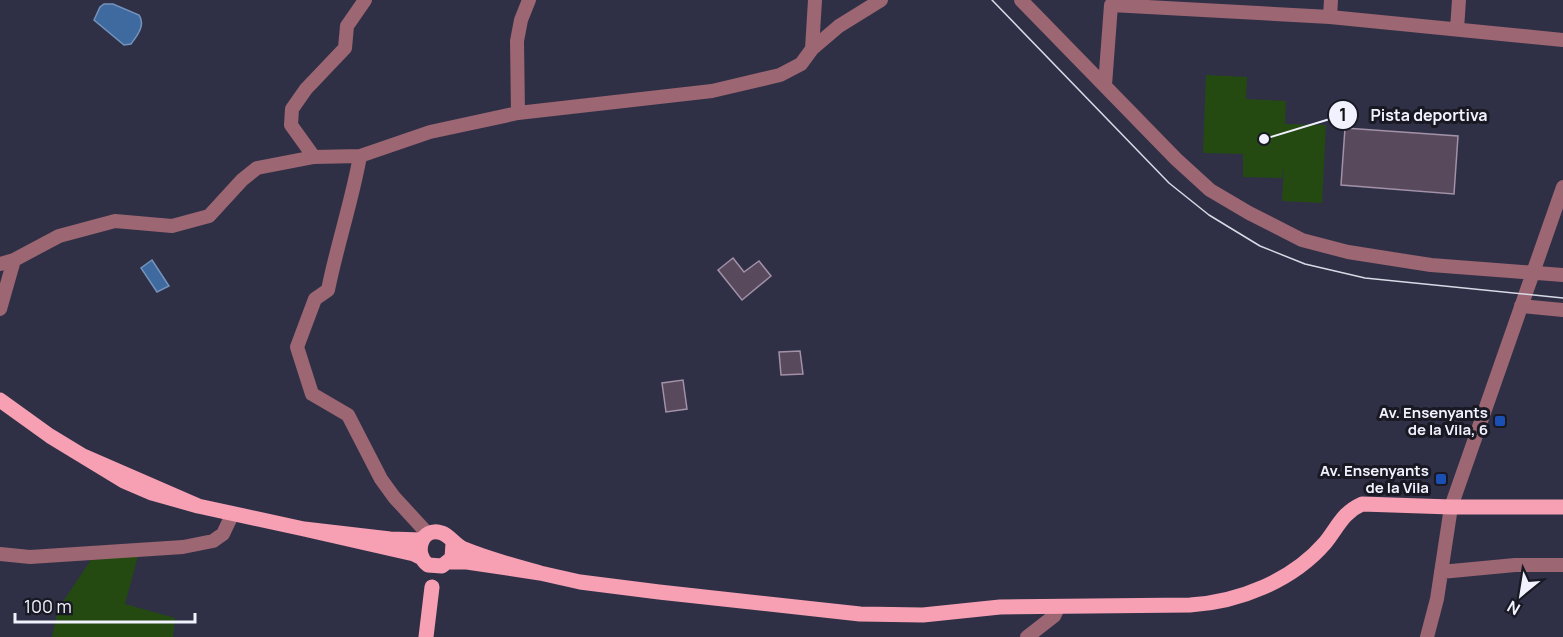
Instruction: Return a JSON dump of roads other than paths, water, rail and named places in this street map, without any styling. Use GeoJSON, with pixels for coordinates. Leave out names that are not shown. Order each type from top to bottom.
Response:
{"type":"FeatureCollection","features":[{"type":"Feature","properties":{"kind":"main road"},"geometry":{"type":"LineString","coordinates":[[0,400],[50,436],[124,481],[152,493],[232,515],[414,554],[435,562],[467,562],[540,573]]}},
{"type":"Feature","properties":{"kind":"main road"},"geometry":{"type":"LineString","coordinates":[[304,530],[390,539],[425,537],[435,532],[442,533],[453,543],[477,554],[540,573],[580,582],[860,614],[923,615],[1000,608],[1215,603],[1246,596],[1278,579],[1324,544],[1351,509],[1362,504],[1563,507]]}},
{"type":"Feature","properties":{"kind":"main road"},"geometry":{"type":"LineString","coordinates":[[425,537],[419,545],[435,562]]}},
{"type":"Feature","properties":{"kind":"main road"},"geometry":{"type":"LineString","coordinates":[[435,562],[454,553],[453,543]]}},
{"type":"Feature","properties":{"kind":"main road"},"geometry":{"type":"LineString","coordinates":[[426,637],[435,562]]}},
{"type":"Feature","properties":{"kind":"street"},"geometry":{"type":"LineString","coordinates":[[314,157],[291,125],[292,109],[306,89],[345,48],[347,26],[364,0]]}},
{"type":"Feature","properties":{"kind":"street"},"geometry":{"type":"LineString","coordinates":[[518,113],[517,41],[521,20],[529,0]]}},
{"type":"Feature","properties":{"kind":"street"},"geometry":{"type":"LineString","coordinates":[[812,49],[815,0]]}},
{"type":"Feature","properties":{"kind":"street"},"geometry":{"type":"LineString","coordinates":[[0,309],[7,262],[59,236],[116,221],[172,226],[189,223],[209,216],[242,180],[257,168],[314,157],[360,156],[430,132],[518,113],[712,91],[780,75],[801,64],[812,49],[839,26],[881,0]]}},
{"type":"Feature","properties":{"kind":"street"},"geometry":{"type":"LineString","coordinates":[[1021,0],[1176,159],[1210,190],[1302,240],[1348,252],[1421,263],[1563,275]]}},
{"type":"Feature","properties":{"kind":"street"},"geometry":{"type":"LineString","coordinates":[[1330,17],[1332,0]]}},
{"type":"Feature","properties":{"kind":"street"},"geometry":{"type":"LineString","coordinates":[[1456,29],[1459,0]]}},
{"type":"Feature","properties":{"kind":"street"},"geometry":{"type":"LineString","coordinates":[[1105,85],[1111,2],[1330,17],[1563,40]]}},
{"type":"Feature","properties":{"kind":"street"},"geometry":{"type":"LineString","coordinates":[[360,156],[356,180],[336,248],[328,290],[315,299],[297,347],[312,394],[348,415],[381,479],[425,537]]}},
{"type":"Feature","properties":{"kind":"street"},"geometry":{"type":"LineString","coordinates":[[1427,637],[1441,572],[1451,507],[1563,187]]}},
{"type":"Feature","properties":{"kind":"street"},"geometry":{"type":"LineString","coordinates":[[1521,306],[1563,310]]}},
{"type":"Feature","properties":{"kind":"street"},"geometry":{"type":"LineString","coordinates":[[0,554],[30,557],[183,547],[213,541],[223,534],[232,515]]}},
{"type":"Feature","properties":{"kind":"street"},"geometry":{"type":"LineString","coordinates":[[1441,572],[1515,565],[1563,565]]}},
{"type":"Feature","properties":{"kind":"street"},"geometry":{"type":"LineString","coordinates":[[1027,637],[1054,616],[1059,606]]}},
{"type":"Feature","properties":{"kind":"water"},"geometry":{"type":"Polygon","coordinates":[[[104,4],[113,4],[139,15],[142,23],[131,44],[124,45],[94,20],[100,7],[104,4]]]}},
{"type":"Feature","properties":{"kind":"water"},"geometry":{"type":"Polygon","coordinates":[[[152,260],[169,286],[157,292],[141,268],[152,260]]]}},
{"type":"Feature","properties":{"kind":"tram line"},"geometry":{"type":"LineString","coordinates":[[992,0],[1169,183],[1209,215],[1260,246],[1305,264],[1365,278],[1563,298]]}},
{"type":"Feature","properties":{"kind":"place","name":"Pista deportiva"},"geometry":{"type":"Point","coordinates":[1264,139]}},
{"type":"Feature","properties":{"kind":"place","name":"Av. Ensenyants de la Vila, 6"},"geometry":{"type":"Point","coordinates":[1500,421]}},
{"type":"Feature","properties":{"kind":"place","name":"Av. Ensenyants de la Vila"},"geometry":{"type":"Point","coordinates":[1441,479]}}]}
